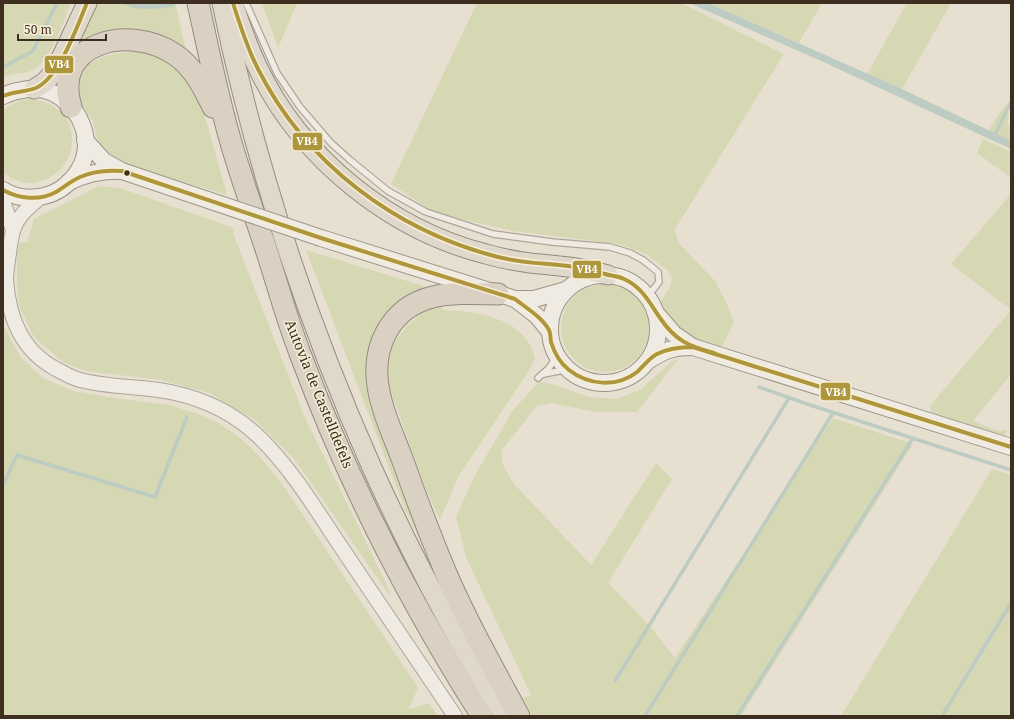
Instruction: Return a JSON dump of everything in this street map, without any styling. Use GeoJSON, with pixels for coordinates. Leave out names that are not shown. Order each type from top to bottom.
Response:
{"type":"FeatureCollection","features":[{"type":"Feature","properties":{"kind":"highway"},"geometry":{"type":"LineString","coordinates":[[34,89],[45,82],[55,71],[87,3]]}},
{"type":"Feature","properties":{"kind":"highway","name":"Autovia de Castelldefels"},"geometry":{"type":"LineString","coordinates":[[198,3],[230,139],[300,356],[331,431],[367,511],[405,586],[442,651],[482,716]]}},
{"type":"Feature","properties":{"kind":"highway","name":"Autovia de Castelldefels"},"geometry":{"type":"LineString","coordinates":[[222,3],[233,56],[260,158],[288,252],[321,345],[354,428],[425,579],[462,645],[505,716]]}},
{"type":"Feature","properties":{"kind":"highway"},"geometry":{"type":"LineString","coordinates":[[233,3],[248,47],[258,69],[285,114],[320,157],[340,176],[367,197],[403,220],[433,236],[460,246],[509,260],[590,269],[608,275]]}},
{"type":"Feature","properties":{"kind":"highway"},"geometry":{"type":"LineString","coordinates":[[71,107],[67,85],[68,75],[77,59],[92,48],[101,44],[118,40],[141,41],[163,47],[174,53],[190,68],[203,86],[230,139]]}},
{"type":"Feature","properties":{"kind":"highway"},"geometry":{"type":"LineString","coordinates":[[506,296],[445,294],[431,297],[411,305],[400,314],[387,330],[379,351],[377,379],[384,408],[445,572],[519,716]]}},
{"type":"Feature","properties":{"kind":"main road"},"geometry":{"type":"LineString","coordinates":[[3,96],[20,90],[34,89],[48,91],[68,102],[81,124],[85,140],[83,159],[77,171],[68,183]]}},
{"type":"Feature","properties":{"kind":"main road"},"geometry":{"type":"LineString","coordinates":[[85,140],[104,161],[122,171],[320,238],[506,296],[534,299],[566,290]]}},
{"type":"Feature","properties":{"kind":"main road"},"geometry":{"type":"LineString","coordinates":[[3,190],[13,195],[22,197],[42,196],[56,192],[68,183],[95,172],[106,170],[122,171]]}},
{"type":"Feature","properties":{"kind":"main road"},"geometry":{"type":"LineString","coordinates":[[608,275],[627,280],[648,296],[655,312],[658,338],[654,350],[648,360],[631,376],[613,382],[602,383],[584,379],[568,369],[557,356],[550,339],[550,322],[554,305],[566,290],[585,278],[608,275]]}},
{"type":"Feature","properties":{"kind":"main road"},"geometry":{"type":"LineString","coordinates":[[506,296],[536,316],[550,332]]}},
{"type":"Feature","properties":{"kind":"main road"},"geometry":{"type":"LineString","coordinates":[[655,312],[674,334],[693,347],[1011,447]]}},
{"type":"Feature","properties":{"kind":"main road"},"geometry":{"type":"LineString","coordinates":[[648,360],[669,349],[693,347]]}},
{"type":"Feature","properties":{"kind":"street"},"geometry":{"type":"LineString","coordinates":[[42,196],[27,209],[13,230],[6,273],[8,296],[12,314],[21,336],[28,347],[47,364],[69,376],[95,382],[165,391],[194,398],[222,411],[247,427],[273,451],[295,480],[455,716]]}},
{"type":"Feature","properties":{"kind":"street"},"geometry":{"type":"LineString","coordinates":[[3,201],[13,230]]}},
{"type":"Feature","properties":{"kind":"lane"},"geometry":{"type":"LineString","coordinates":[[246,3],[277,73],[300,107],[331,143],[388,191],[426,212],[493,234],[552,242],[610,247],[630,253],[643,260],[658,272],[660,282],[648,296]]}},
{"type":"Feature","properties":{"kind":"lane"},"geometry":{"type":"LineString","coordinates":[[538,378],[553,364],[557,356]]}},
{"type":"Feature","properties":{"kind":"lane"},"geometry":{"type":"LineString","coordinates":[[544,374],[568,369]]}},
{"type":"Feature","properties":{"kind":"green space"},"geometry":{"type":"Polygon","coordinates":[[[3,3],[71,3],[51,50],[39,65],[33,70],[10,74],[3,78],[3,3]]]}},
{"type":"Feature","properties":{"kind":"green space"},"geometry":{"type":"Polygon","coordinates":[[[95,3],[175,3],[187,54],[156,35],[72,53],[95,3]]]}},
{"type":"Feature","properties":{"kind":"green space"},"geometry":{"type":"Polygon","coordinates":[[[262,3],[297,3],[278,48],[262,3]]]}},
{"type":"Feature","properties":{"kind":"green space"},"geometry":{"type":"Polygon","coordinates":[[[477,3],[681,3],[784,54],[675,229],[678,242],[715,281],[726,302],[734,323],[721,348],[691,338],[684,334],[676,326],[662,305],[661,301],[670,287],[672,278],[668,271],[646,254],[619,244],[514,231],[460,219],[429,209],[391,184],[477,3]]]}},
{"type":"Feature","properties":{"kind":"green space"},"geometry":{"type":"Polygon","coordinates":[[[708,3],[822,3],[799,43],[708,3]]]}},
{"type":"Feature","properties":{"kind":"green space"},"geometry":{"type":"Polygon","coordinates":[[[907,3],[951,3],[902,89],[867,74],[907,3]]]}},
{"type":"Feature","properties":{"kind":"green space"},"geometry":{"type":"Polygon","coordinates":[[[125,52],[138,52],[157,56],[182,75],[189,83],[200,99],[227,195],[118,162],[104,149],[96,136],[93,122],[83,106],[79,93],[80,79],[87,65],[104,56],[125,52]]]}},
{"type":"Feature","properties":{"kind":"green space"},"geometry":{"type":"Polygon","coordinates":[[[22,100],[37,100],[53,106],[64,116],[70,128],[72,142],[70,155],[62,168],[50,177],[34,183],[18,181],[3,172],[3,111],[8,106],[22,100]]]}},
{"type":"Feature","properties":{"kind":"green space"},"geometry":{"type":"Polygon","coordinates":[[[1006,104],[1009,116],[1007,124],[1011,126],[1011,142],[988,131],[1006,104]]]}},
{"type":"Feature","properties":{"kind":"green space"},"geometry":{"type":"Polygon","coordinates":[[[983,139],[1011,152],[1011,178],[977,153],[983,139]]]}},
{"type":"Feature","properties":{"kind":"green space"},"geometry":{"type":"Polygon","coordinates":[[[99,186],[120,188],[234,228],[233,233],[305,418],[386,583],[392,599],[293,457],[255,420],[209,393],[161,380],[85,371],[63,362],[34,337],[19,306],[17,252],[20,242],[27,243],[34,219],[99,186]]]}},
{"type":"Feature","properties":{"kind":"green space"},"geometry":{"type":"Polygon","coordinates":[[[1011,194],[1011,310],[951,264],[1011,194]]]}},
{"type":"Feature","properties":{"kind":"green space"},"geometry":{"type":"Polygon","coordinates":[[[306,250],[430,288],[372,347],[460,619],[406,512],[306,250]]]}},
{"type":"Feature","properties":{"kind":"green space"},"geometry":{"type":"Polygon","coordinates":[[[605,284],[622,287],[630,291],[642,303],[646,311],[649,328],[646,345],[642,353],[630,365],[622,369],[605,372],[588,369],[580,365],[568,353],[564,345],[561,328],[564,311],[568,303],[580,291],[588,287],[605,284]]]}},
{"type":"Feature","properties":{"kind":"green space"},"geometry":{"type":"Polygon","coordinates":[[[439,304],[443,310],[471,312],[485,315],[511,326],[522,334],[530,345],[535,359],[528,372],[458,477],[440,520],[425,487],[386,378],[391,347],[406,327],[424,311],[439,304]]]}},
{"type":"Feature","properties":{"kind":"green space"},"geometry":{"type":"Polygon","coordinates":[[[1011,310],[1011,374],[973,421],[998,431],[1007,430],[1003,437],[932,414],[930,406],[1011,310]]]}},
{"type":"Feature","properties":{"kind":"green space"},"geometry":{"type":"Polygon","coordinates":[[[3,325],[21,358],[43,378],[73,391],[169,405],[199,414],[219,423],[239,437],[270,469],[289,494],[418,688],[408,710],[429,703],[438,716],[3,716],[3,325]]]}},
{"type":"Feature","properties":{"kind":"green space"},"geometry":{"type":"Polygon","coordinates":[[[678,359],[637,412],[597,412],[551,403],[537,406],[501,451],[503,465],[514,484],[591,565],[656,463],[672,479],[608,583],[648,624],[675,658],[833,418],[913,444],[741,716],[533,716],[523,698],[531,695],[466,557],[456,517],[474,477],[513,410],[539,382],[548,383],[589,397],[616,399],[640,390],[671,362],[678,359]]]}},
{"type":"Feature","properties":{"kind":"green space"},"geometry":{"type":"Polygon","coordinates":[[[992,469],[1011,475],[1011,716],[841,716],[992,469]]]}},
{"type":"Feature","properties":{"kind":"shaded area"},"geometry":{"type":"Polygon","coordinates":[[[121,3],[175,3],[175,6],[141,9],[121,3]]]}},
{"type":"Feature","properties":{"kind":"shaded area"},"geometry":{"type":"Polygon","coordinates":[[[689,3],[708,3],[902,89],[1011,141],[1011,149],[817,59],[689,3]]]}},
{"type":"Feature","properties":{"kind":"waterway"},"geometry":{"type":"LineString","coordinates":[[3,67],[33,51],[57,3]]}},
{"type":"Feature","properties":{"kind":"waterway"},"geometry":{"type":"LineString","coordinates":[[994,136],[1011,102]]}},
{"type":"Feature","properties":{"kind":"waterway"},"geometry":{"type":"LineString","coordinates":[[759,387],[1011,470]]}},
{"type":"Feature","properties":{"kind":"waterway"},"geometry":{"type":"LineString","coordinates":[[615,681],[789,398]]}},
{"type":"Feature","properties":{"kind":"waterway"},"geometry":{"type":"LineString","coordinates":[[645,716],[833,413]]}},
{"type":"Feature","properties":{"kind":"waterway"},"geometry":{"type":"LineString","coordinates":[[3,485],[17,455],[155,497],[187,417]]}},
{"type":"Feature","properties":{"kind":"waterway"},"geometry":{"type":"LineString","coordinates":[[737,716],[913,438]]}},
{"type":"Feature","properties":{"kind":"waterway"},"geometry":{"type":"LineString","coordinates":[[942,716],[1011,603]]}},
{"type":"Feature","properties":{"kind":"transit line","name":"VB4"},"geometry":{"type":"LineString","coordinates":[[3,96],[36,88],[45,82],[53,73],[67,50],[87,3]]}},
{"type":"Feature","properties":{"kind":"transit line","name":"VB4"},"geometry":{"type":"LineString","coordinates":[[233,3],[254,61],[278,103],[301,135],[328,163],[358,189],[390,211],[424,230],[460,245],[498,257],[584,268],[624,279],[636,286],[649,301],[666,326],[677,337],[689,345],[714,353]]}},
{"type":"Feature","properties":{"kind":"transit line","name":"VB4"},"geometry":{"type":"LineString","coordinates":[[3,190],[23,197],[43,197],[56,192],[74,180],[90,173],[101,171],[122,171],[321,238],[515,299],[546,325],[550,331],[551,342],[554,350],[563,364],[569,370],[585,379],[603,383],[621,381],[637,372],[657,354],[675,348],[693,347],[1011,447]]}}]}
